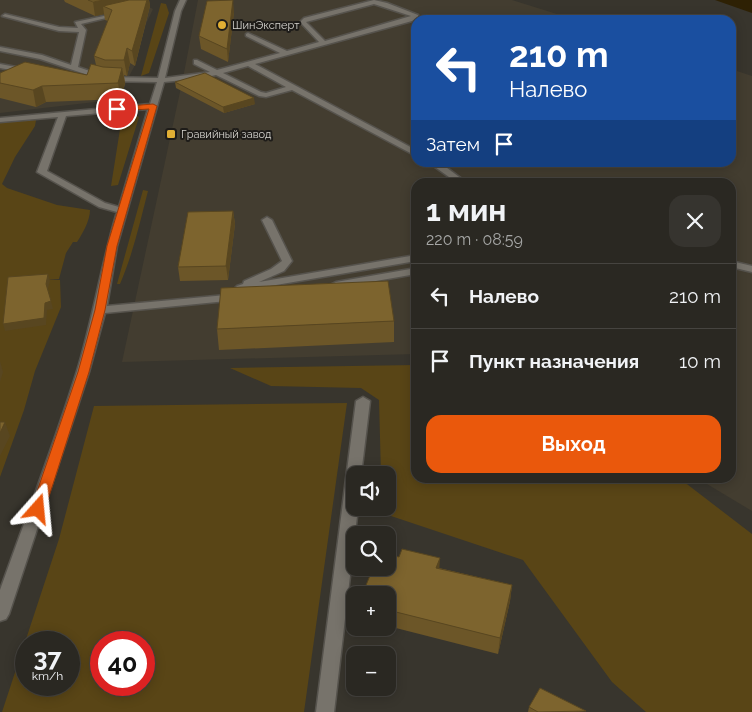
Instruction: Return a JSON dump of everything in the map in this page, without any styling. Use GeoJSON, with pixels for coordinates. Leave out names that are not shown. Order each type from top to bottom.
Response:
{"type":"FeatureCollection","features":[{"type":"Feature","properties":{"kind":"street"},"geometry":{"type":"LineString","coordinates":[[0,614],[84,372],[100,310],[112,246],[161,80],[176,8],[183,0]]}},
{"type":"Feature","properties":{"kind":"street"},"geometry":{"type":"LineString","coordinates":[[323,43],[305,25],[303,22],[306,19],[374,2],[385,4],[413,15]]}},
{"type":"Feature","properties":{"kind":"street"},"geometry":{"type":"LineString","coordinates":[[83,30],[76,23],[130,11]]}},
{"type":"Feature","properties":{"kind":"street"},"geometry":{"type":"LineString","coordinates":[[5,16],[60,29],[83,30]]}},
{"type":"Feature","properties":{"kind":"street"},"geometry":{"type":"LineString","coordinates":[[71,77],[161,80],[195,78],[411,19]]}},
{"type":"Feature","properties":{"kind":"street"},"geometry":{"type":"LineString","coordinates":[[74,68],[83,30]]}},
{"type":"Feature","properties":{"kind":"street"},"geometry":{"type":"LineString","coordinates":[[248,35],[286,53]]}},
{"type":"Feature","properties":{"kind":"street"},"geometry":{"type":"LineString","coordinates":[[0,49],[42,57],[106,79]]}},
{"type":"Feature","properties":{"kind":"street"},"geometry":{"type":"LineString","coordinates":[[197,62],[258,94],[266,95],[294,87]]}},
{"type":"Feature","properties":{"kind":"street"},"geometry":{"type":"LineString","coordinates":[[248,63],[411,150]]}},
{"type":"Feature","properties":{"kind":"street"},"geometry":{"type":"LineString","coordinates":[[0,66],[34,72]]}},
{"type":"Feature","properties":{"kind":"street"},"geometry":{"type":"LineString","coordinates":[[9,78],[25,71]]}},
{"type":"Feature","properties":{"kind":"street"},"geometry":{"type":"LineString","coordinates":[[0,120],[153,106]]}},
{"type":"Feature","properties":{"kind":"street"},"geometry":{"type":"LineString","coordinates":[[63,114],[42,172],[102,205],[123,211]]}},
{"type":"Feature","properties":{"kind":"street"},"geometry":{"type":"LineString","coordinates":[[439,167],[455,178]]}},
{"type":"Feature","properties":{"kind":"street"},"geometry":{"type":"LineString","coordinates":[[238,292],[254,278],[286,265],[288,260],[267,220]]}},
{"type":"Feature","properties":{"kind":"street"},"geometry":{"type":"LineString","coordinates":[[100,310],[238,292],[411,259]]}},
{"type":"Feature","properties":{"kind":"street"},"geometry":{"type":"LineString","coordinates":[[736,265],[752,269]]}},
{"type":"Feature","properties":{"kind":"street"},"geometry":{"type":"LineString","coordinates":[[322,288],[411,272]]}},
{"type":"Feature","properties":{"kind":"street"},"geometry":{"type":"LineString","coordinates":[[238,292],[283,293]]}},
{"type":"Feature","properties":{"kind":"street"},"geometry":{"type":"LineString","coordinates":[[325,712],[363,401]]}},
{"type":"Feature","properties":{"kind":"shaded area"},"geometry":{"type":"Polygon","coordinates":[[[0,0],[135,0],[153,9],[146,24],[134,67],[126,82],[121,99],[0,113],[0,0]]]}},
{"type":"Feature","properties":{"kind":"shaded area"},"geometry":{"type":"Polygon","coordinates":[[[198,0],[512,0],[560,15],[411,15],[411,167],[736,167],[736,71],[752,76],[752,511],[705,483],[736,483],[736,178],[411,178],[411,354],[122,362],[198,0]]]}},
{"type":"Feature","properties":{"kind":"shaded area"},"geometry":{"type":"Polygon","coordinates":[[[715,0],[752,0],[752,13],[715,0]]]}},
{"type":"Feature","properties":{"kind":"shaded area"},"geometry":{"type":"Polygon","coordinates":[[[161,3],[166,4],[169,13],[149,73],[141,76],[161,3]]]}},
{"type":"Feature","properties":{"kind":"shaded area"},"geometry":{"type":"Polygon","coordinates":[[[127,111],[139,117],[118,185],[111,186],[121,123],[103,113],[127,111]]]}},
{"type":"Feature","properties":{"kind":"shaded area"},"geometry":{"type":"Polygon","coordinates":[[[36,120],[35,126],[15,157],[2,184],[7,188],[57,205],[90,210],[90,214],[77,242],[73,242],[66,253],[59,279],[46,280],[60,280],[61,307],[35,371],[24,410],[0,477],[0,123],[36,120]]]}},
{"type":"Feature","properties":{"kind":"shaded area"},"geometry":{"type":"Polygon","coordinates":[[[143,190],[148,191],[136,238],[120,284],[117,284],[143,190]]]}},
{"type":"Feature","properties":{"kind":"shaded area"},"geometry":{"type":"Polygon","coordinates":[[[411,365],[411,483],[686,483],[752,534],[752,712],[646,712],[612,682],[523,560],[391,516],[396,516],[396,466],[381,466],[379,400],[361,388],[271,386],[230,368],[411,365]]]}},
{"type":"Feature","properties":{"kind":"shaded area"},"geometry":{"type":"Polygon","coordinates":[[[347,403],[304,712],[2,712],[15,673],[15,696],[80,696],[80,631],[29,631],[59,539],[94,406],[347,403]]]}},
{"type":"Feature","properties":{"kind":"building"},"geometry":{"type":"Polygon","coordinates":[[[88,0],[104,0],[93,2],[88,0]]]}},
{"type":"Feature","properties":{"kind":"building"},"geometry":{"type":"Polygon","coordinates":[[[129,0],[147,0],[132,51],[127,48],[124,60],[105,60],[94,56],[112,10],[103,6],[129,0]]]}},
{"type":"Feature","properties":{"kind":"building"},"geometry":{"type":"Polygon","coordinates":[[[233,0],[227,49],[199,36],[207,1],[233,0]]]}},
{"type":"Feature","properties":{"kind":"building"},"geometry":{"type":"Polygon","coordinates":[[[25,62],[87,75],[91,64],[122,68],[118,83],[42,86],[33,90],[0,83],[0,73],[25,62]]]}},
{"type":"Feature","properties":{"kind":"building"},"geometry":{"type":"Polygon","coordinates":[[[205,73],[254,98],[223,107],[175,82],[205,73]]]}},
{"type":"Feature","properties":{"kind":"building"},"geometry":{"type":"Polygon","coordinates":[[[233,211],[226,266],[178,267],[188,212],[233,211]]]}},
{"type":"Feature","properties":{"kind":"building"},"geometry":{"type":"Polygon","coordinates":[[[48,274],[46,284],[51,301],[45,303],[44,318],[3,324],[8,277],[48,274]]]}},
{"type":"Feature","properties":{"kind":"building"},"geometry":{"type":"Polygon","coordinates":[[[388,281],[394,321],[217,329],[221,288],[388,281]]]}},
{"type":"Feature","properties":{"kind":"building"},"geometry":{"type":"Polygon","coordinates":[[[0,422],[5,422],[0,433],[0,422]]]}},
{"type":"Feature","properties":{"kind":"building"},"geometry":{"type":"Polygon","coordinates":[[[402,549],[440,558],[436,568],[512,585],[500,638],[396,612],[396,586],[366,586],[370,576],[396,576],[396,556],[399,557],[402,549]]]}},
{"type":"Feature","properties":{"kind":"building"},"geometry":{"type":"Polygon","coordinates":[[[540,688],[586,711],[538,712],[529,707],[540,688]]]}},
{"type":"Feature","properties":{"kind":"place","name":"ШинЭксперт"},"geometry":{"type":"Point","coordinates":[222,25]}},
{"type":"Feature","properties":{"kind":"place","name":"Гравийный завод"},"geometry":{"type":"Point","coordinates":[171,134]}},
{"type":"Feature","properties":{"kind":"route"},"geometry":{"type":"LineString","coordinates":[[38,509],[84,372],[100,310],[112,246],[153,106],[117,109]]}}]}
